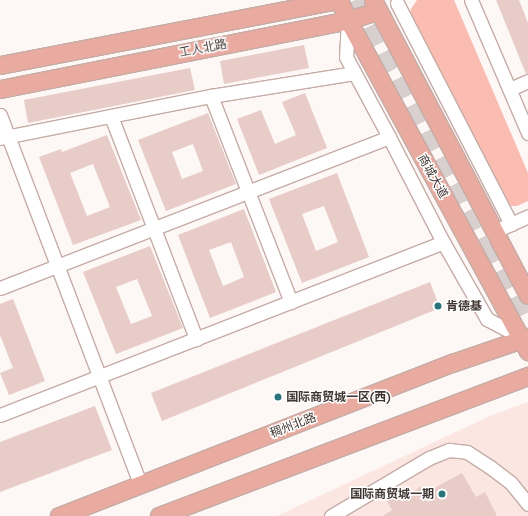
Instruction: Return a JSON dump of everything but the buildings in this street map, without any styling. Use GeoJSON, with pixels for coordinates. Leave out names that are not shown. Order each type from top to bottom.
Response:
{"type":"FeatureCollection","features":[{"type":"Feature","properties":{"kind":"main road","name":"商城大道"},"geometry":{"type":"LineString","coordinates":[[338,0],[526,342]]}},
{"type":"Feature","properties":{"kind":"main road","name":"工人北路"},"geometry":{"type":"LineString","coordinates":[[0,65],[338,0]]}},
{"type":"Feature","properties":{"kind":"main road","name":"工人北路"},"geometry":{"type":"LineString","coordinates":[[0,89],[348,20],[376,6]]}},
{"type":"Feature","properties":{"kind":"main road"},"geometry":{"type":"LineString","coordinates":[[376,6],[528,295]]}},
{"type":"Feature","properties":{"kind":"main road","name":"稠州北路"},"geometry":{"type":"LineString","coordinates":[[59,516],[444,366],[526,342]]}},
{"type":"Feature","properties":{"kind":"main road"},"geometry":{"type":"LineString","coordinates":[[159,516],[528,376]]}},
{"type":"Feature","properties":{"kind":"street"},"geometry":{"type":"LineString","coordinates":[[471,0],[528,133]]}},
{"type":"Feature","properties":{"kind":"street"},"geometry":{"type":"LineString","coordinates":[[400,2],[511,224]]}},
{"type":"Feature","properties":{"kind":"street","name":"工人北路"},"geometry":{"type":"LineString","coordinates":[[376,6],[400,2]]}},
{"type":"Feature","properties":{"kind":"street"},"geometry":{"type":"LineString","coordinates":[[348,20],[346,58],[390,137],[443,242],[487,319],[526,342]]}},
{"type":"Feature","properties":{"kind":"street"},"geometry":{"type":"LineString","coordinates":[[4,137],[211,96],[354,73]]}},
{"type":"Feature","properties":{"kind":"street"},"geometry":{"type":"LineString","coordinates":[[510,88],[528,81]]}},
{"type":"Feature","properties":{"kind":"street"},"geometry":{"type":"LineString","coordinates":[[211,96],[291,302]]}},
{"type":"Feature","properties":{"kind":"street"},"geometry":{"type":"LineString","coordinates":[[0,115],[4,137],[57,266],[140,484]]}},
{"type":"Feature","properties":{"kind":"street"},"geometry":{"type":"LineString","coordinates":[[111,116],[196,339]]}},
{"type":"Feature","properties":{"kind":"street"},"geometry":{"type":"LineString","coordinates":[[0,288],[390,137]]}},
{"type":"Feature","properties":{"kind":"street"},"geometry":{"type":"LineString","coordinates":[[495,231],[528,216]]}},
{"type":"Feature","properties":{"kind":"street"},"geometry":{"type":"LineString","coordinates":[[0,415],[443,242]]}},
{"type":"Feature","properties":{"kind":"street"},"geometry":{"type":"LineString","coordinates":[[331,516],[429,458],[448,450],[467,452],[490,466],[511,483],[528,504]]}},
{"type":"Feature","properties":{"kind":"shaded area"},"geometry":{"type":"Polygon","coordinates":[[[417,0],[454,0],[528,173],[528,201],[517,206],[509,206],[410,18],[411,9],[417,0]]]}},
{"type":"Feature","properties":{"kind":"shaded area"},"geometry":{"type":"Polygon","coordinates":[[[528,402],[528,516],[277,516],[490,416],[528,402]]]}},
{"type":"Feature","properties":{"kind":"tunnel"},"geometry":{"type":"LineString","coordinates":[[355,0],[380,54],[487,260]]}},
{"type":"Feature","properties":{"kind":"tunnel"},"geometry":{"type":"LineString","coordinates":[[486,244],[528,324]]}},
{"type":"Feature","properties":{"kind":"place","name":"肯德基"},"geometry":{"type":"Point","coordinates":[438,306]}},
{"type":"Feature","properties":{"kind":"place","name":"国际商贸城一区(西)"},"geometry":{"type":"Point","coordinates":[278,397]}},
{"type":"Feature","properties":{"kind":"place","name":"国际商贸城一期"},"geometry":{"type":"Point","coordinates":[442,494]}}]}
